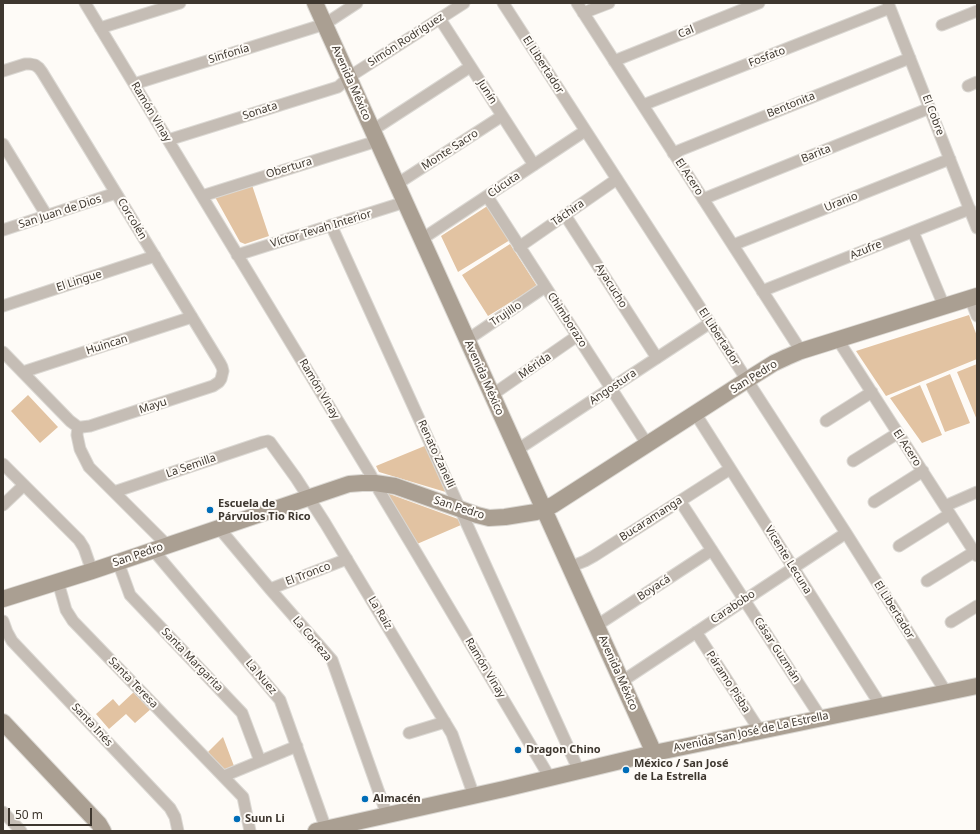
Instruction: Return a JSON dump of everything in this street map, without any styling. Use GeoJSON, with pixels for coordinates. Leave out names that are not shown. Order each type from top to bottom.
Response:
{"type":"FeatureCollection","features":[{"type":"Feature","properties":{"kind":"street","name":"Ramón Vinay"},"geometry":{"type":"LineString","coordinates":[[85,3],[369,472],[550,778]]}},
{"type":"Feature","properties":{"kind":"street"},"geometry":{"type":"LineString","coordinates":[[100,28],[180,3]]}},
{"type":"Feature","properties":{"kind":"street","name":"Avenida México"},"geometry":{"type":"LineString","coordinates":[[315,3],[654,753]]}},
{"type":"Feature","properties":{"kind":"street","name":"Sinfonía"},"geometry":{"type":"LineString","coordinates":[[134,84],[325,24],[357,3]]}},
{"type":"Feature","properties":{"kind":"street","name":"Simón Rodríguez"},"geometry":{"type":"LineString","coordinates":[[349,77],[464,3]]}},
{"type":"Feature","properties":{"kind":"street","name":"El Libertador"},"geometry":{"type":"LineString","coordinates":[[503,3],[846,533],[946,692]]}},
{"type":"Feature","properties":{"kind":"street","name":"El Acero"},"geometry":{"type":"LineString","coordinates":[[577,3],[801,351]]}},
{"type":"Feature","properties":{"kind":"street"},"geometry":{"type":"LineString","coordinates":[[583,13],[609,3]]}},
{"type":"Feature","properties":{"kind":"street","name":"Cal"},"geometry":{"type":"LineString","coordinates":[[614,61],[759,3]]}},
{"type":"Feature","properties":{"kind":"street","name":"El Cobre"},"geometry":{"type":"LineString","coordinates":[[889,6],[977,228]]}},
{"type":"Feature","properties":{"kind":"street","name":"Fosfato"},"geometry":{"type":"LineString","coordinates":[[643,105],[889,6]]}},
{"type":"Feature","properties":{"kind":"street"},"geometry":{"type":"LineString","coordinates":[[942,25],[977,11]]}},
{"type":"Feature","properties":{"kind":"street","name":"Junín"},"geometry":{"type":"LineString","coordinates":[[440,19],[534,165]]}},
{"type":"Feature","properties":{"kind":"street","name":"Bentonita"},"geometry":{"type":"LineString","coordinates":[[673,153],[910,58]]}},
{"type":"Feature","properties":{"kind":"street","name":"Corcolén"},"geometry":{"type":"LineString","coordinates":[[3,71],[25,64],[30,64],[35,65],[42,72],[222,367],[222,376]]}},
{"type":"Feature","properties":{"kind":"street","name":"Obertura"},"geometry":{"type":"LineString","coordinates":[[202,196],[375,136],[470,67]]}},
{"type":"Feature","properties":{"kind":"street","name":"Sonata"},"geometry":{"type":"LineString","coordinates":[[168,140],[338,87],[349,77]]}},
{"type":"Feature","properties":{"kind":"street","name":"Barita"},"geometry":{"type":"LineString","coordinates":[[703,199],[930,108]]}},
{"type":"Feature","properties":{"kind":"street","name":"Monte Sacro"},"geometry":{"type":"LineString","coordinates":[[397,184],[502,116]]}},
{"type":"Feature","properties":{"kind":"street","name":"Cúcuta"},"geometry":{"type":"LineString","coordinates":[[422,239],[585,130]]}},
{"type":"Feature","properties":{"kind":"street"},"geometry":{"type":"LineString","coordinates":[[3,144],[47,216]]}},
{"type":"Feature","properties":{"kind":"street","name":"Uranio"},"geometry":{"type":"LineString","coordinates":[[733,245],[950,159]]}},
{"type":"Feature","properties":{"kind":"street","name":"Táchira"},"geometry":{"type":"LineString","coordinates":[[519,247],[617,179]]}},
{"type":"Feature","properties":{"kind":"street","name":"San Juan de Dios"},"geometry":{"type":"LineString","coordinates":[[3,230],[116,193]]}},
{"type":"Feature","properties":{"kind":"street","name":"Chimborazo"},"geometry":{"type":"LineString","coordinates":[[487,196],[647,444]]}},
{"type":"Feature","properties":{"kind":"street","name":"Víctor Tevah Interior"},"geometry":{"type":"LineString","coordinates":[[237,255],[405,202]]}},
{"type":"Feature","properties":{"kind":"street","name":"Azufre"},"geometry":{"type":"LineString","coordinates":[[762,291],[970,209]]}},
{"type":"Feature","properties":{"kind":"street","name":"Ayacucho"},"geometry":{"type":"LineString","coordinates":[[566,215],[657,358]]}},
{"type":"Feature","properties":{"kind":"street","name":"Renato Zanelli"},"geometry":{"type":"LineString","coordinates":[[331,225],[579,771]]}},
{"type":"Feature","properties":{"kind":"street"},"geometry":{"type":"LineString","coordinates":[[913,232],[944,306]]}},
{"type":"Feature","properties":{"kind":"street","name":"El Lingue"},"geometry":{"type":"LineString","coordinates":[[3,306],[155,256]]}},
{"type":"Feature","properties":{"kind":"street","name":"Trujillo"},"geometry":{"type":"LineString","coordinates":[[467,340],[545,287]]}},
{"type":"Feature","properties":{"kind":"street"},"geometry":{"type":"LineString","coordinates":[[973,297],[977,316]]}},
{"type":"Feature","properties":{"kind":"street","name":"San Pedro"},"geometry":{"type":"LineString","coordinates":[[3,599],[58,582],[349,484],[375,483],[395,486],[483,517],[497,518],[528,514],[553,505],[774,363],[801,351],[973,297]]}},
{"type":"Feature","properties":{"kind":"street","name":"Huincan"},"geometry":{"type":"LineString","coordinates":[[23,372],[192,317]]}},
{"type":"Feature","properties":{"kind":"street","name":"Angostura"},"geometry":{"type":"LineString","coordinates":[[517,450],[710,323]]}},
{"type":"Feature","properties":{"kind":"street","name":"Mérida"},"geometry":{"type":"LineString","coordinates":[[492,395],[577,336]]}},
{"type":"Feature","properties":{"kind":"street","name":"El Acero"},"geometry":{"type":"LineString","coordinates":[[838,340],[976,554]]}},
{"type":"Feature","properties":{"kind":"street"},"geometry":{"type":"LineString","coordinates":[[3,352],[70,421],[78,427]]}},
{"type":"Feature","properties":{"kind":"street","name":"Mayu"},"geometry":{"type":"LineString","coordinates":[[78,427],[90,426],[213,386],[219,382],[222,376]]}},
{"type":"Feature","properties":{"kind":"street"},"geometry":{"type":"LineString","coordinates":[[826,422],[872,392]]}},
{"type":"Feature","properties":{"kind":"street","name":"Vicente Lecuna"},"geometry":{"type":"LineString","coordinates":[[696,413],[881,706]]}},
{"type":"Feature","properties":{"kind":"street","name":"La Nuez"},"geometry":{"type":"LineString","coordinates":[[78,427],[77,435],[80,449],[89,467],[114,492],[160,548],[280,700],[297,746],[321,830]]}},
{"type":"Feature","properties":{"kind":"street"},"geometry":{"type":"LineString","coordinates":[[853,461],[898,433]]}},
{"type":"Feature","properties":{"kind":"street","name":"La Semilla"},"geometry":{"type":"LineString","coordinates":[[114,492],[268,441]]}},
{"type":"Feature","properties":{"kind":"street","name":"La Raíz"},"geometry":{"type":"LineString","coordinates":[[268,441],[273,444],[347,559],[452,734],[474,796]]}},
{"type":"Feature","properties":{"kind":"street"},"geometry":{"type":"LineString","coordinates":[[3,464],[80,540],[92,570]]}},
{"type":"Feature","properties":{"kind":"street","name":"Bucaramanga"},"geometry":{"type":"LineString","coordinates":[[570,567],[585,561],[730,468]]}},
{"type":"Feature","properties":{"kind":"street"},"geometry":{"type":"LineString","coordinates":[[874,502],[923,471]]}},
{"type":"Feature","properties":{"kind":"street"},"geometry":{"type":"LineString","coordinates":[[3,505],[24,485]]}},
{"type":"Feature","properties":{"kind":"street"},"geometry":{"type":"LineString","coordinates":[[899,546],[947,510],[977,492]]}},
{"type":"Feature","properties":{"kind":"street","name":"Cásar Guzmán"},"geometry":{"type":"LineString","coordinates":[[680,501],[821,718]]}},
{"type":"Feature","properties":{"kind":"street","name":"La Corteza"},"geometry":{"type":"LineString","coordinates":[[219,528],[332,660],[387,815]]}},
{"type":"Feature","properties":{"kind":"street","name":"Carabobo"},"geometry":{"type":"LineString","coordinates":[[621,682],[846,533]]}},
{"type":"Feature","properties":{"kind":"street","name":"Boyacá"},"geometry":{"type":"LineString","coordinates":[[596,626],[712,550]]}},
{"type":"Feature","properties":{"kind":"street"},"geometry":{"type":"LineString","coordinates":[[927,581],[976,554]]}},
{"type":"Feature","properties":{"kind":"street","name":"El Tronco"},"geometry":{"type":"LineString","coordinates":[[270,589],[347,559]]}},
{"type":"Feature","properties":{"kind":"street","name":"Santa Margarita"},"geometry":{"type":"LineString","coordinates":[[118,562],[130,595],[242,713],[260,762]]}},
{"type":"Feature","properties":{"kind":"street","name":"Santa Teresa"},"geometry":{"type":"LineString","coordinates":[[58,582],[66,610],[73,621],[243,796],[250,831]]}},
{"type":"Feature","properties":{"kind":"street"},"geometry":{"type":"LineString","coordinates":[[952,622],[977,606]]}},
{"type":"Feature","properties":{"kind":"street","name":"Santa Inés"},"geometry":{"type":"LineString","coordinates":[[3,621],[12,641],[170,808],[175,817],[178,831]]}},
{"type":"Feature","properties":{"kind":"street","name":"Páramo Pisba"},"geometry":{"type":"LineString","coordinates":[[696,632],[760,730]]}},
{"type":"Feature","properties":{"kind":"street","name":"Avenida San José de La Estrella"},"geometry":{"type":"LineString","coordinates":[[321,830],[474,796],[654,753],[977,686]]}},
{"type":"Feature","properties":{"kind":"street"},"geometry":{"type":"LineString","coordinates":[[3,722],[99,824],[103,831]]}},
{"type":"Feature","properties":{"kind":"street"},"geometry":{"type":"LineString","coordinates":[[409,733],[445,722]]}},
{"type":"Feature","properties":{"kind":"street"},"geometry":{"type":"LineString","coordinates":[[224,776],[297,746]]}},
{"type":"Feature","properties":{"kind":"street"},"geometry":{"type":"LineString","coordinates":[[3,812],[21,831]]}},
{"type":"Feature","properties":{"kind":"shaded area"},"geometry":{"type":"Polygon","coordinates":[[[252,185],[269,236],[245,244],[240,242],[215,197],[252,185]]]}},
{"type":"Feature","properties":{"kind":"shaded area"},"geometry":{"type":"Polygon","coordinates":[[[489,205],[510,240],[458,272],[441,236],[489,205]]]}},
{"type":"Feature","properties":{"kind":"shaded area"},"geometry":{"type":"Polygon","coordinates":[[[510,244],[537,286],[488,316],[462,275],[510,244]]]}},
{"type":"Feature","properties":{"kind":"shaded area"},"geometry":{"type":"Polygon","coordinates":[[[969,315],[977,336],[977,359],[886,396],[856,351],[969,315]]]}},
{"type":"Feature","properties":{"kind":"shaded area"},"geometry":{"type":"Polygon","coordinates":[[[977,364],[977,420],[957,372],[977,364]]]}},
{"type":"Feature","properties":{"kind":"shaded area"},"geometry":{"type":"Polygon","coordinates":[[[950,374],[970,423],[945,432],[926,384],[950,374]]]}},
{"type":"Feature","properties":{"kind":"shaded area"},"geometry":{"type":"Polygon","coordinates":[[[920,385],[942,435],[922,443],[890,398],[920,385]]]}},
{"type":"Feature","properties":{"kind":"shaded area"},"geometry":{"type":"Polygon","coordinates":[[[28,395],[58,427],[40,443],[11,411],[28,395]]]}},
{"type":"Feature","properties":{"kind":"shaded area"},"geometry":{"type":"Polygon","coordinates":[[[427,445],[449,493],[379,472],[376,466],[427,445]]]}},
{"type":"Feature","properties":{"kind":"shaded area"},"geometry":{"type":"Polygon","coordinates":[[[384,492],[458,519],[461,525],[417,544],[384,492]]]}},
{"type":"Feature","properties":{"kind":"shaded area"},"geometry":{"type":"Polygon","coordinates":[[[136,690],[152,708],[135,723],[126,714],[109,729],[96,714],[113,699],[119,706],[136,690]]]}},
{"type":"Feature","properties":{"kind":"shaded area"},"geometry":{"type":"Polygon","coordinates":[[[223,737],[234,766],[223,771],[207,753],[223,737]]]}},
{"type":"Feature","properties":{"kind":"place","name":"Escuela de Párvulos Tio Rico"},"geometry":{"type":"Point","coordinates":[210,510]}},
{"type":"Feature","properties":{"kind":"place","name":"Dragon Chino"},"geometry":{"type":"Point","coordinates":[518,750]}},
{"type":"Feature","properties":{"kind":"place","name":"México / San José de La Estrella"},"geometry":{"type":"Point","coordinates":[626,770]}},
{"type":"Feature","properties":{"kind":"place","name":"Almacén"},"geometry":{"type":"Point","coordinates":[365,799]}},
{"type":"Feature","properties":{"kind":"place","name":"Suun Li"},"geometry":{"type":"Point","coordinates":[237,819]}}]}
